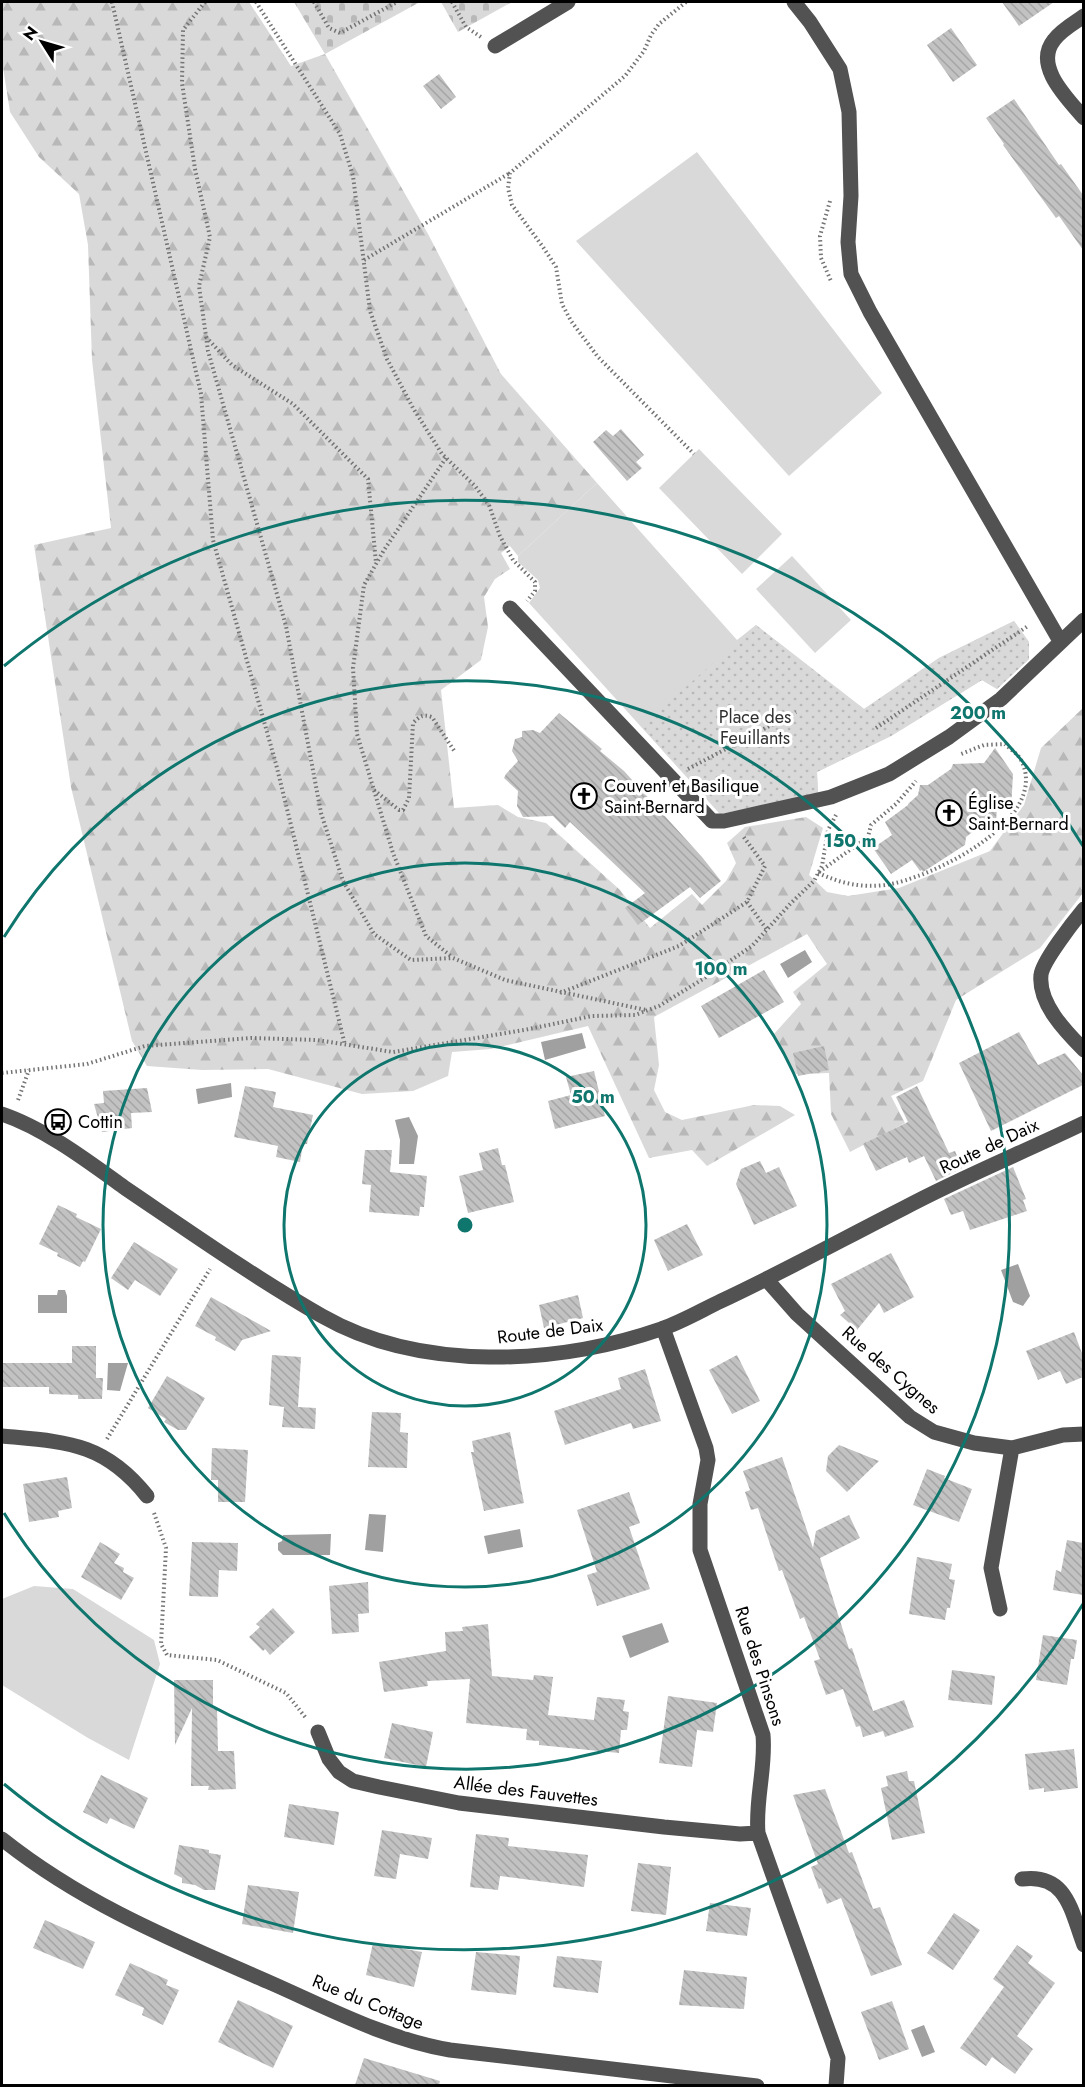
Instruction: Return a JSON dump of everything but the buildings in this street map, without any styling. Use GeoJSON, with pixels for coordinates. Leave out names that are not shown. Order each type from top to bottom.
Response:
{"type":"FeatureCollection","features":[{"type":"Feature","properties":{"kind":"street"},"geometry":{"type":"LineString","coordinates":[[495,46],[568,2]]}},
{"type":"Feature","properties":{"kind":"street"},"geometry":{"type":"LineString","coordinates":[[794,2],[810,22],[840,69],[849,112],[851,196],[848,242],[851,274],[870,312],[1060,640]]}},
{"type":"Feature","properties":{"kind":"street"},"geometry":{"type":"LineString","coordinates":[[1083,16],[1055,38],[1051,44],[1048,63],[1061,91],[1083,118]]}},
{"type":"Feature","properties":{"kind":"street"},"geometry":{"type":"LineString","coordinates":[[512,611],[712,821],[728,820],[831,797],[889,774],[949,737],[1001,699],[1083,620]]}},
{"type":"Feature","properties":{"kind":"street"},"geometry":{"type":"LineString","coordinates":[[1083,909],[1040,974],[1043,996],[1058,1020],[1083,1050]]}},
{"type":"Feature","properties":{"kind":"street","name":"Route de Daix"},"geometry":{"type":"LineString","coordinates":[[6,1116],[30,1126],[89,1163],[220,1253],[315,1312],[342,1326],[386,1342],[435,1353],[502,1359],[617,1341],[663,1328],[767,1280],[913,1203],[1083,1123]]}},
{"type":"Feature","properties":{"kind":"street","name":"Rue des Cygnes"},"geometry":{"type":"LineString","coordinates":[[767,1280],[797,1314],[921,1425],[934,1432],[955,1439],[1012,1448],[1063,1435],[1083,1434]]}},
{"type":"Feature","properties":{"kind":"street","name":"Rue des Pinsons"},"geometry":{"type":"LineString","coordinates":[[663,1328],[706,1448],[708,1460],[699,1504],[700,1550],[763,1735],[765,1752],[756,1815],[758,1833],[838,2058],[836,2085]]}},
{"type":"Feature","properties":{"kind":"street"},"geometry":{"type":"LineString","coordinates":[[2,1436],[82,1447],[99,1453],[125,1471],[147,1496]]}},
{"type":"Feature","properties":{"kind":"street"},"geometry":{"type":"LineString","coordinates":[[1000,1609],[991,1568],[1012,1448]]}},
{"type":"Feature","properties":{"kind":"street","name":"Allée des Fauvettes"},"geometry":{"type":"LineString","coordinates":[[318,1732],[328,1760],[339,1772],[354,1781],[379,1787],[459,1803],[664,1827],[740,1834],[758,1833]]}},
{"type":"Feature","properties":{"kind":"street","name":"Rue du Cottage"},"geometry":{"type":"LineString","coordinates":[[2,1839],[50,1875],[127,1919],[365,2025],[417,2044],[450,2050],[757,2085]]}},
{"type":"Feature","properties":{"kind":"street"},"geometry":{"type":"LineString","coordinates":[[1022,1879],[1034,1877],[1047,1880],[1057,1886],[1066,1896],[1083,1945]]}},
{"type":"Feature","properties":{"kind":"path"},"geometry":{"type":"LineString","coordinates":[[112,2],[201,394],[213,540],[276,764],[345,1045]]}},
{"type":"Feature","properties":{"kind":"path"},"geometry":{"type":"LineString","coordinates":[[205,2],[183,30],[182,82],[195,169],[210,237],[199,286],[206,336],[211,362],[286,626],[321,813],[343,881],[374,934],[411,960],[453,957]]}},
{"type":"Feature","properties":{"kind":"path"},"geometry":{"type":"LineString","coordinates":[[256,2],[340,134],[353,176],[370,311],[387,359],[413,408],[446,458],[475,486],[489,505],[500,536],[513,560],[535,582],[535,591],[512,611]]}},
{"type":"Feature","properties":{"kind":"path"},"geometry":{"type":"LineString","coordinates":[[314,2],[329,28],[340,33],[397,2]]}},
{"type":"Feature","properties":{"kind":"path"},"geometry":{"type":"LineString","coordinates":[[385,2],[388,7]]}},
{"type":"Feature","properties":{"kind":"path"},"geometry":{"type":"LineString","coordinates":[[452,2],[466,27],[495,46]]}},
{"type":"Feature","properties":{"kind":"path"},"geometry":{"type":"LineString","coordinates":[[364,260],[510,173],[625,76],[644,51],[659,24],[686,2]]}},
{"type":"Feature","properties":{"kind":"path"},"geometry":{"type":"LineString","coordinates":[[510,173],[508,188],[512,205],[556,267],[562,304],[571,321],[598,357],[694,454]]}},
{"type":"Feature","properties":{"kind":"path"},"geometry":{"type":"LineString","coordinates":[[206,336],[232,365],[293,404],[368,479],[376,564]]}},
{"type":"Feature","properties":{"kind":"path"},"geometry":{"type":"LineString","coordinates":[[446,458],[364,585],[353,668],[357,734],[393,853],[426,936],[453,957],[505,980],[559,994],[646,1011]]}},
{"type":"Feature","properties":{"kind":"path"},"geometry":{"type":"LineString","coordinates":[[876,728],[1028,626]]}},
{"type":"Feature","properties":{"kind":"path"},"geometry":{"type":"LineString","coordinates":[[672,778],[796,712]]}},
{"type":"Feature","properties":{"kind":"path"},"geometry":{"type":"LineString","coordinates":[[373,789],[399,810],[403,810],[409,798],[413,723],[419,716],[432,717],[455,752]]}},
{"type":"Feature","properties":{"kind":"path"},"geometry":{"type":"LineString","coordinates":[[818,873],[840,883],[860,886],[886,885],[937,869],[985,842],[1004,823],[1020,801],[1026,781],[1021,760],[1005,744],[984,745],[958,756]]}},
{"type":"Feature","properties":{"kind":"path"},"geometry":{"type":"LineString","coordinates":[[818,873],[868,837],[871,825],[896,804],[918,777]]}},
{"type":"Feature","properties":{"kind":"path"},"geometry":{"type":"LineString","coordinates":[[2,1073],[87,1064],[145,1046],[251,1038],[316,1040],[393,1052],[592,1017],[635,1015],[658,1006],[704,979],[752,946],[814,881],[822,866],[828,830],[836,815],[831,797]]}},
{"type":"Feature","properties":{"kind":"path"},"geometry":{"type":"LineString","coordinates":[[559,994],[679,946],[747,902],[765,866],[728,820]]}},
{"type":"Feature","properties":{"kind":"path"},"geometry":{"type":"LineString","coordinates":[[747,902],[767,930]]}},
{"type":"Feature","properties":{"kind":"path"},"geometry":{"type":"LineString","coordinates":[[6,1116],[29,1070]]}},
{"type":"Feature","properties":{"kind":"path"},"geometry":{"type":"LineString","coordinates":[[99,1453],[220,1253]]}},
{"type":"Feature","properties":{"kind":"path"},"geometry":{"type":"LineString","coordinates":[[147,1496],[166,1548],[161,1644],[167,1655],[217,1660],[286,1693],[318,1732]]}},
{"type":"Feature","properties":{"kind":"green space"},"geometry":{"type":"Polygon","coordinates":[[[2,2],[249,2],[291,66],[325,54],[428,234],[501,374],[597,483],[518,556],[510,546],[501,553],[510,569],[495,579],[484,597],[488,627],[481,660],[441,690],[454,808],[498,805],[518,817],[546,823],[620,890],[650,928],[692,894],[702,905],[726,881],[736,863],[727,843],[745,827],[806,817],[823,828],[809,875],[827,892],[848,896],[899,888],[990,851],[1024,805],[1041,748],[1083,708],[1083,893],[1040,948],[956,1000],[923,1081],[891,1096],[905,1123],[850,1152],[831,1114],[829,1073],[796,1074],[774,1034],[801,1004],[793,992],[827,964],[807,934],[654,1017],[659,1065],[654,1090],[665,1112],[682,1120],[754,1105],[780,1106],[795,1115],[707,1166],[692,1150],[649,1158],[588,1026],[491,1049],[452,1052],[448,1076],[413,1091],[362,1094],[268,1069],[202,1070],[147,1066],[132,1041],[71,787],[34,545],[111,528],[92,360],[88,245],[79,194],[39,157],[10,112],[2,61],[2,2]]]}},
{"type":"Feature","properties":{"kind":"green space"},"geometry":{"type":"Polygon","coordinates":[[[294,2],[420,2],[325,54],[294,2]]]}},
{"type":"Feature","properties":{"kind":"green space"},"geometry":{"type":"Polygon","coordinates":[[[441,2],[512,2],[458,32],[441,2]]]}},
{"type":"Feature","properties":{"kind":"green space"},"geometry":{"type":"Polygon","coordinates":[[[697,152],[882,393],[789,476],[576,241],[697,152]]]}},
{"type":"Feature","properties":{"kind":"green space"},"geometry":{"type":"Polygon","coordinates":[[[699,449],[782,534],[742,574],[659,488],[699,449]]]}},
{"type":"Feature","properties":{"kind":"green space"},"geometry":{"type":"Polygon","coordinates":[[[597,483],[737,640],[756,625],[864,709],[939,658],[1014,621],[1029,642],[1029,659],[997,689],[982,680],[891,736],[817,772],[818,794],[720,814],[529,603],[540,588],[538,580],[518,562],[518,556],[597,483]]]}},
{"type":"Feature","properties":{"kind":"green space"},"geometry":{"type":"Polygon","coordinates":[[[792,556],[851,620],[815,653],[756,589],[792,556]]]}},
{"type":"Feature","properties":{"kind":"green space","name":"Place des Feuillants"},"geometry":{"type":"Polygon","coordinates":[[[1014,621],[1029,642],[1029,659],[997,689],[982,680],[891,736],[817,772],[818,794],[720,814],[642,726],[756,625],[864,709],[939,658],[1014,621]]]}},
{"type":"Feature","properties":{"kind":"green space"},"geometry":{"type":"Polygon","coordinates":[[[34,1586],[73,1589],[154,1640],[160,1664],[129,1760],[88,1738],[2,1685],[2,1599],[34,1586]]]}},
{"type":"Feature","properties":{"kind":"shaded area"},"geometry":{"type":"Polygon","coordinates":[[[805,950],[812,962],[788,978],[780,964],[805,950]]]}},
{"type":"Feature","properties":{"kind":"shaded area"},"geometry":{"type":"Polygon","coordinates":[[[582,1033],[586,1048],[545,1060],[541,1042],[582,1033]]]}},
{"type":"Feature","properties":{"kind":"shaded area"},"geometry":{"type":"Polygon","coordinates":[[[231,1083],[232,1097],[198,1104],[196,1089],[231,1083]]]}},
{"type":"Feature","properties":{"kind":"shaded area"},"geometry":{"type":"Polygon","coordinates":[[[409,1117],[418,1136],[414,1164],[399,1164],[400,1140],[395,1120],[409,1117]]]}},
{"type":"Feature","properties":{"kind":"shaded area"},"geometry":{"type":"Polygon","coordinates":[[[1018,1264],[1030,1296],[1023,1306],[1013,1302],[1001,1270],[1018,1264]]]}},
{"type":"Feature","properties":{"kind":"shaded area"},"geometry":{"type":"Polygon","coordinates":[[[58,1290],[65,1290],[67,1313],[38,1313],[38,1295],[57,1295],[58,1290]]]}},
{"type":"Feature","properties":{"kind":"shaded area"},"geometry":{"type":"Polygon","coordinates":[[[108,1363],[128,1363],[120,1391],[107,1390],[108,1363]]]}},
{"type":"Feature","properties":{"kind":"shaded area"},"geometry":{"type":"Polygon","coordinates":[[[369,1514],[386,1515],[383,1552],[365,1550],[369,1514]]]}},
{"type":"Feature","properties":{"kind":"shaded area"},"geometry":{"type":"Polygon","coordinates":[[[520,1529],[523,1547],[488,1554],[484,1536],[520,1529]]]}},
{"type":"Feature","properties":{"kind":"shaded area"},"geometry":{"type":"Polygon","coordinates":[[[331,1534],[330,1555],[283,1555],[278,1550],[278,1543],[282,1541],[283,1535],[331,1534]]]}},
{"type":"Feature","properties":{"kind":"shaded area"},"geometry":{"type":"Polygon","coordinates":[[[662,1623],[669,1642],[630,1658],[622,1636],[662,1623]]]}},
{"type":"Feature","properties":{"kind":"shaded area"},"geometry":{"type":"Polygon","coordinates":[[[924,2025],[935,2052],[922,2057],[911,2030],[924,2025]]]}},
{"type":"Feature","properties":{"kind":"place","name":"Couvent et Basilique Saint-Bernard"},"geometry":{"type":"Point","coordinates":[584,796]}},
{"type":"Feature","properties":{"kind":"place","name":"Église Saint-Bernard"},"geometry":{"type":"Point","coordinates":[949,813]}},
{"type":"Feature","properties":{"kind":"place","name":"Cottin"},"geometry":{"type":"Point","coordinates":[58,1122]}}]}
